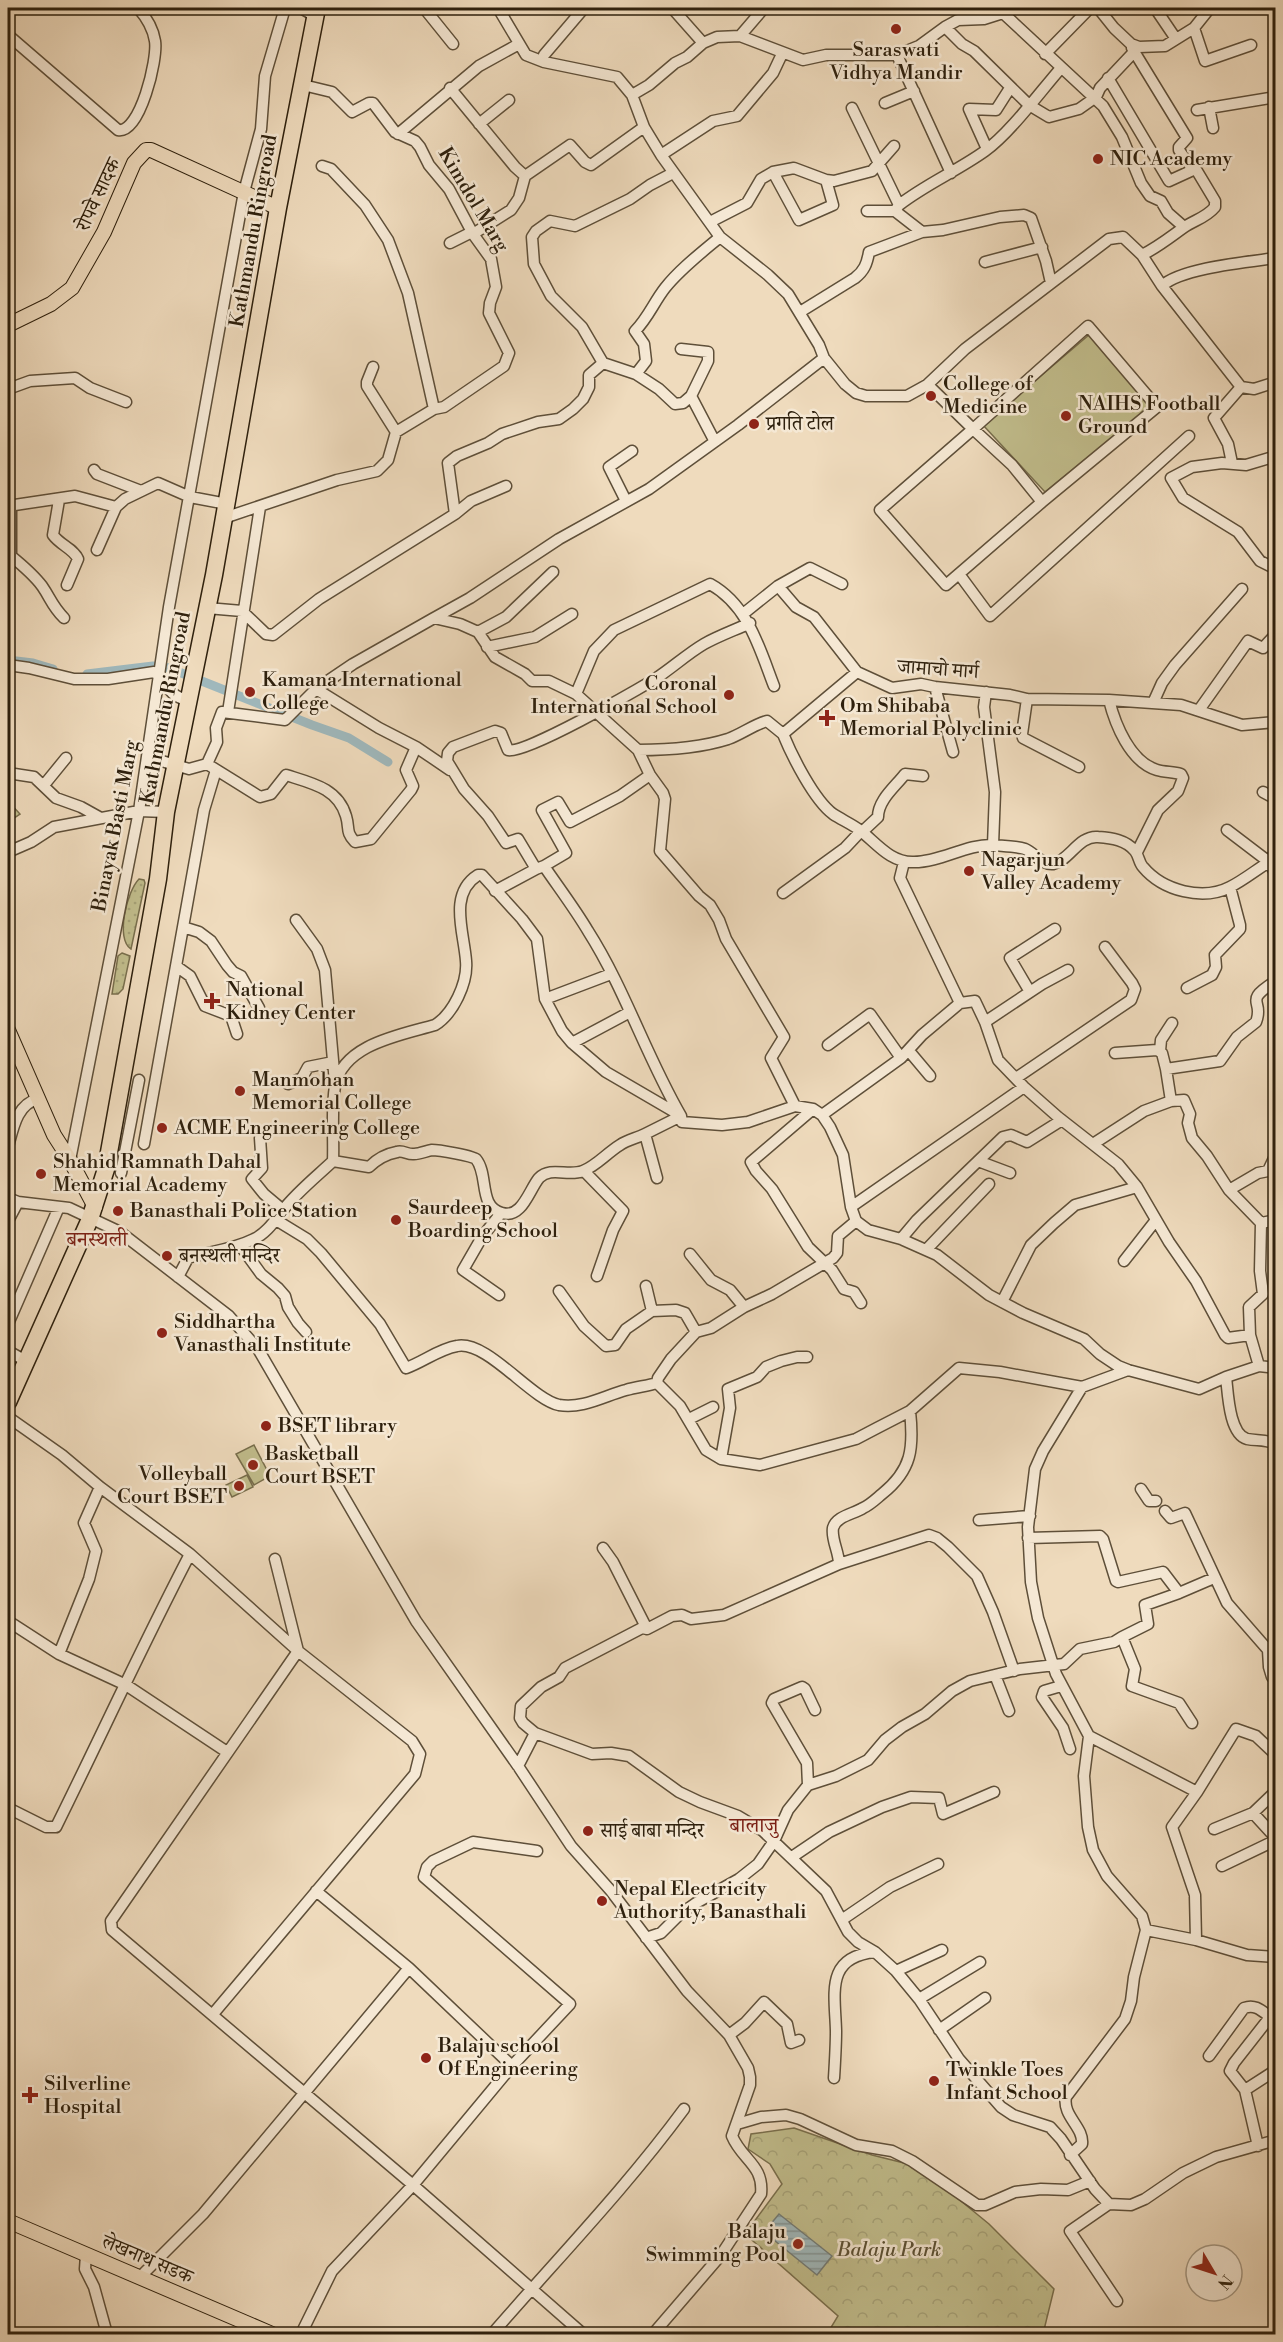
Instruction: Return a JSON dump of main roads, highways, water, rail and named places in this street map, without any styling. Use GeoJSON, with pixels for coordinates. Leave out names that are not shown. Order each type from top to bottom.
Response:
{"type":"FeatureCollection","features":[{"type":"Feature","properties":{"kind":"highway","name":"Kathmandu Ringroad"},"geometry":{"type":"LineString","coordinates":[[8,1402],[93,1213],[106,1168],[158,879],[166,812],[207,608],[278,208],[303,85],[311,10]]}},
{"type":"Feature","properties":{"kind":"main road","name":"रोपवे सादक"},"geometry":{"type":"LineString","coordinates":[[8,325],[51,304],[72,288],[104,232],[134,163],[146,150],[151,150],[278,208]]}},
{"type":"Feature","properties":{"kind":"main road"},"geometry":{"type":"LineString","coordinates":[[10,1036],[54,1135],[70,1160],[93,1213]]}},
{"type":"Feature","properties":{"kind":"main road","name":"लेखनाथ सडक"},"geometry":{"type":"LineString","coordinates":[[8,2221],[272,2334]]}},
{"type":"Feature","properties":{"kind":"water","name":"Balaju Swimming Pool"},"geometry":{"type":"Polygon","coordinates":[[[779,2214],[832,2256],[817,2275],[764,2232],[779,2214]]]}},
{"type":"Feature","properties":{"kind":"waterway"},"geometry":{"type":"LineString","coordinates":[[8,660],[33,663],[53,669]]}},
{"type":"Feature","properties":{"kind":"waterway"},"geometry":{"type":"LineString","coordinates":[[87,674],[153,666],[169,668],[349,738],[388,762]]}},
{"type":"Feature","properties":{"kind":"place","name":"Saraswati Vidhya Mandir"},"geometry":{"type":"Point","coordinates":[896,29]}},
{"type":"Feature","properties":{"kind":"place","name":"NIC Academy"},"geometry":{"type":"Point","coordinates":[1098,159]}},
{"type":"Feature","properties":{"kind":"place","name":"College of Medicine"},"geometry":{"type":"Point","coordinates":[931,396]}},
{"type":"Feature","properties":{"kind":"place","name":"NAIHS Football Ground"},"geometry":{"type":"Point","coordinates":[1066,416]}},
{"type":"Feature","properties":{"kind":"place","name":"प्रगति टोल"},"geometry":{"type":"Point","coordinates":[754,424]}},
{"type":"Feature","properties":{"kind":"place","name":"Kamana International College"},"geometry":{"type":"Point","coordinates":[250,692]}},
{"type":"Feature","properties":{"kind":"place","name":"Coronal International School"},"geometry":{"type":"Point","coordinates":[729,695]}},
{"type":"Feature","properties":{"kind":"place","name":"Om Shibaba Memorial Polyclinic"},"geometry":{"type":"Point","coordinates":[827,718]}},
{"type":"Feature","properties":{"kind":"place","name":"Nagarjun Valley Academy"},"geometry":{"type":"Point","coordinates":[969,871]}},
{"type":"Feature","properties":{"kind":"place","name":"National Kidney Center"},"geometry":{"type":"Point","coordinates":[212,1001]}},
{"type":"Feature","properties":{"kind":"place","name":"Manmohan Memorial College"},"geometry":{"type":"Point","coordinates":[240,1091]}},
{"type":"Feature","properties":{"kind":"place","name":"ACME Engineering College"},"geometry":{"type":"Point","coordinates":[162,1128]}},
{"type":"Feature","properties":{"kind":"place","name":"Shahid Ramnath Dahal Memorial Academy"},"geometry":{"type":"Point","coordinates":[41,1174]}},
{"type":"Feature","properties":{"kind":"place","name":"Banasthali Police Station"},"geometry":{"type":"Point","coordinates":[118,1211]}},
{"type":"Feature","properties":{"kind":"place","name":"Saurdeep Boarding School"},"geometry":{"type":"Point","coordinates":[396,1220]}},
{"type":"Feature","properties":{"kind":"place","name":"बनस्थली मन्दिर"},"geometry":{"type":"Point","coordinates":[167,1256]}},
{"type":"Feature","properties":{"kind":"place","name":"Siddhartha Vanasthali Institute"},"geometry":{"type":"Point","coordinates":[162,1333]}},
{"type":"Feature","properties":{"kind":"place","name":"BSET library"},"geometry":{"type":"Point","coordinates":[266,1426]}},
{"type":"Feature","properties":{"kind":"place","name":"Basketball Court BSET"},"geometry":{"type":"Point","coordinates":[253,1465]}},
{"type":"Feature","properties":{"kind":"place","name":"Volleyball Court BSET"},"geometry":{"type":"Point","coordinates":[239,1486]}},
{"type":"Feature","properties":{"kind":"place","name":"साई बाबा मन्दिर"},"geometry":{"type":"Point","coordinates":[588,1831]}},
{"type":"Feature","properties":{"kind":"place","name":"Nepal Electricity Authority, Banasthali"},"geometry":{"type":"Point","coordinates":[602,1901]}},
{"type":"Feature","properties":{"kind":"place","name":"Balaju school Of Engineering"},"geometry":{"type":"Point","coordinates":[426,2058]}},
{"type":"Feature","properties":{"kind":"place","name":"Twinkle Toes Infant School"},"geometry":{"type":"Point","coordinates":[934,2081]}},
{"type":"Feature","properties":{"kind":"place","name":"Silverline Hospital"},"geometry":{"type":"Point","coordinates":[30,2095]}},
{"type":"Feature","properties":{"kind":"place","name":"Balaju Swimming Pool"},"geometry":{"type":"Point","coordinates":[798,2244]}},
{"type":"Feature","properties":{"kind":"district","name":"बनस्थली"},"geometry":{"type":"Point","coordinates":[97,1240]}},
{"type":"Feature","properties":{"kind":"district","name":"बालाजु"},"geometry":{"type":"Point","coordinates":[754,1826]}},
{"type":"Feature","properties":{"kind":"park label","name":"Balaju Park"},"geometry":{"type":"Point","coordinates":[889,2250]}}]}
